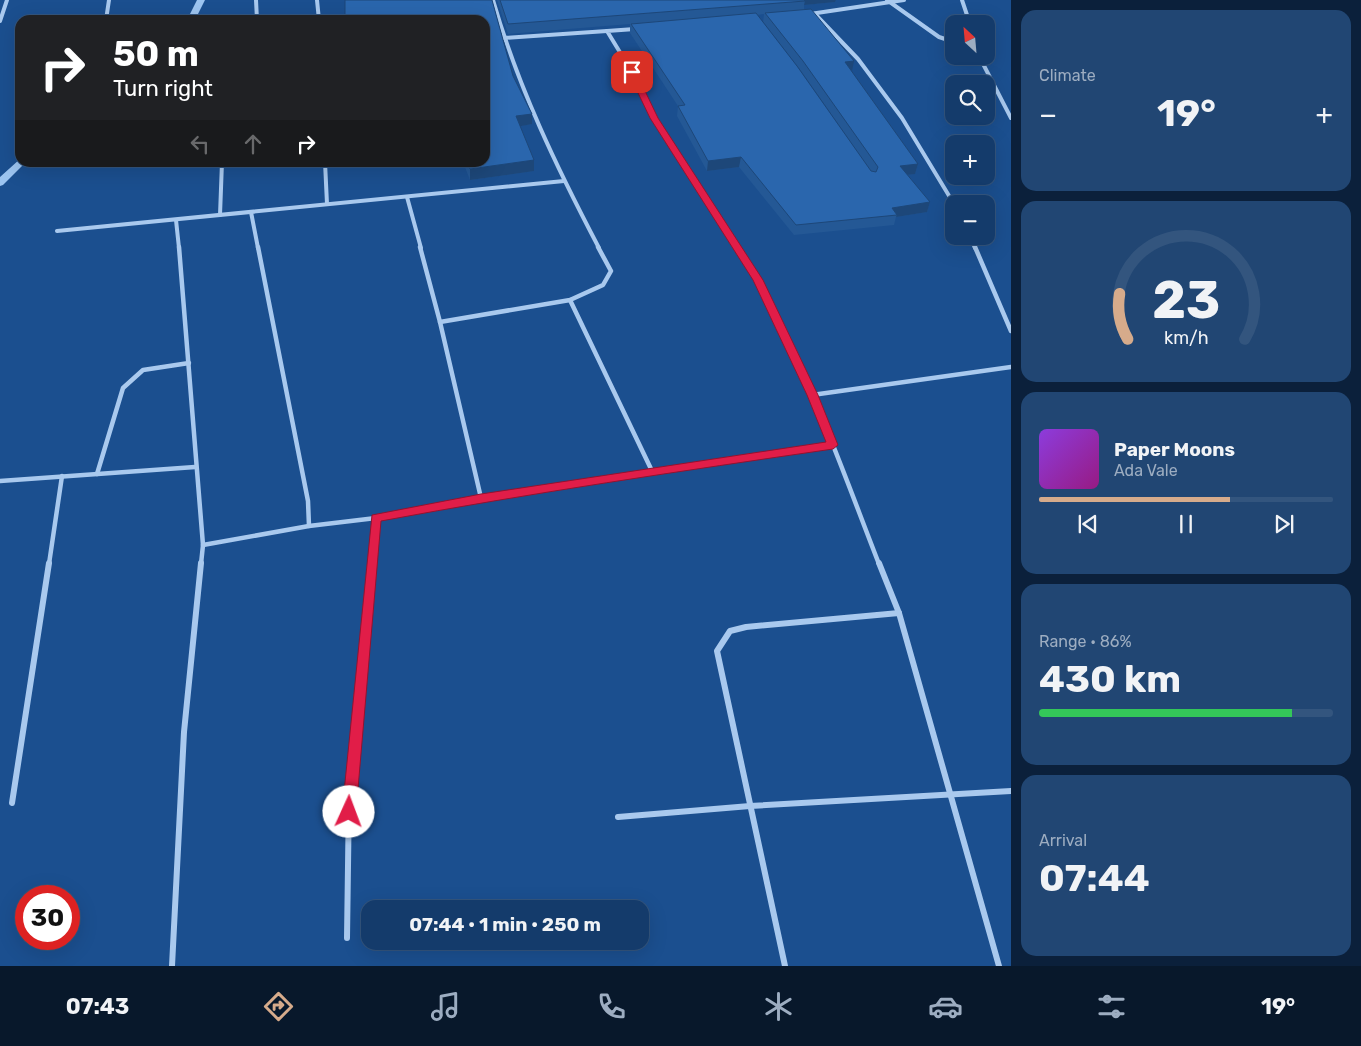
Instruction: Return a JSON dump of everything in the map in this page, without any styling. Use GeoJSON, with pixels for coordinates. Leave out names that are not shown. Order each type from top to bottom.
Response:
{"type":"FeatureCollection","features":[{"type":"Feature","properties":{"kind":"street"},"geometry":{"type":"LineString","coordinates":[[0,21],[6,0]]}},
{"type":"Feature","properties":{"kind":"street"},"geometry":{"type":"LineString","coordinates":[[107,15],[109,0]]}},
{"type":"Feature","properties":{"kind":"street"},"geometry":{"type":"LineString","coordinates":[[256,0],[257,15]]}},
{"type":"Feature","properties":{"kind":"street"},"geometry":{"type":"LineString","coordinates":[[317,0],[318,15]]}},
{"type":"Feature","properties":{"kind":"street"},"geometry":{"type":"LineString","coordinates":[[440,322],[570,300],[603,285],[611,271],[564,181],[515,71],[503,38],[493,0]]}},
{"type":"Feature","properties":{"kind":"street"},"geometry":{"type":"LineString","coordinates":[[805,15],[904,0]]}},
{"type":"Feature","properties":{"kind":"street"},"geometry":{"type":"LineString","coordinates":[[962,0],[967,15]]}},
{"type":"Feature","properties":{"kind":"street"},"geometry":{"type":"LineString","coordinates":[[888,2],[939,37],[945,39]]}},
{"type":"Feature","properties":{"kind":"street"},"geometry":{"type":"LineString","coordinates":[[815,14],[858,60],[902,118],[949,195]]}},
{"type":"Feature","properties":{"kind":"street"},"geometry":{"type":"LineString","coordinates":[[503,38],[643,29]]}},
{"type":"Feature","properties":{"kind":"street"},"geometry":{"type":"LineString","coordinates":[[607,31],[632,72],[654,118],[758,280],[812,395],[833,445],[899,613],[999,966]]}},
{"type":"Feature","properties":{"kind":"street"},"geometry":{"type":"LineString","coordinates":[[984,65],[1011,118]]}},
{"type":"Feature","properties":{"kind":"street"},"geometry":{"type":"LineString","coordinates":[[220,215],[222,167]]}},
{"type":"Feature","properties":{"kind":"street"},"geometry":{"type":"LineString","coordinates":[[325,167],[327,204]]}},
{"type":"Feature","properties":{"kind":"street"},"geometry":{"type":"LineString","coordinates":[[58,231],[564,181]]}},
{"type":"Feature","properties":{"kind":"street"},"geometry":{"type":"LineString","coordinates":[[407,197],[440,322],[481,498]]}},
{"type":"Feature","properties":{"kind":"street"},"geometry":{"type":"LineString","coordinates":[[251,212],[308,501],[309,526]]}},
{"type":"Feature","properties":{"kind":"street"},"geometry":{"type":"LineString","coordinates":[[172,966],[184,732],[203,545],[195,467],[184,290],[176,220]]}},
{"type":"Feature","properties":{"kind":"street"},"geometry":{"type":"LineString","coordinates":[[974,245],[1011,331]]}},
{"type":"Feature","properties":{"kind":"street"},"geometry":{"type":"LineString","coordinates":[[570,300],[652,471]]}},
{"type":"Feature","properties":{"kind":"street"},"geometry":{"type":"LineString","coordinates":[[97,474],[123,388],[143,370],[189,363]]}},
{"type":"Feature","properties":{"kind":"street"},"geometry":{"type":"LineString","coordinates":[[812,395],[1011,368]]}},
{"type":"Feature","properties":{"kind":"street"},"geometry":{"type":"LineString","coordinates":[[203,545],[309,526],[376,518],[481,498],[833,445]]}},
{"type":"Feature","properties":{"kind":"street"},"geometry":{"type":"LineString","coordinates":[[0,480],[195,467]]}},
{"type":"Feature","properties":{"kind":"street"},"geometry":{"type":"LineString","coordinates":[[12,803],[62,476]]}},
{"type":"Feature","properties":{"kind":"street"},"geometry":{"type":"LineString","coordinates":[[347,938],[350,794],[376,518]]}},
{"type":"Feature","properties":{"kind":"street"},"geometry":{"type":"LineString","coordinates":[[786,966],[716,651],[730,631],[746,627],[899,613]]}},
{"type":"Feature","properties":{"kind":"street"},"geometry":{"type":"LineString","coordinates":[[618,817],[750,806],[1011,791]]}},
{"type":"Feature","properties":{"kind":"building"},"geometry":{"type":"Polygon","coordinates":[[[345,0],[492,0],[513,76],[532,114],[516,116],[534,160],[490,166],[490,15],[345,15],[345,0]]]}},
{"type":"Feature","properties":{"kind":"building"},"geometry":{"type":"Polygon","coordinates":[[[500,0],[804,0],[805,1],[508,24],[500,0]]]}},
{"type":"Feature","properties":{"kind":"building"},"geometry":{"type":"Polygon","coordinates":[[[811,9],[854,61],[845,62],[918,164],[900,166],[930,202],[892,208],[897,215],[796,225],[741,157],[708,161],[678,106],[685,105],[631,24],[756,13],[797,66],[871,171],[876,172],[878,167],[803,61],[765,13],[811,9]]]}},
{"type":"Feature","properties":{"kind":"waterway"},"geometry":{"type":"LineString","coordinates":[[194,15],[201,0]]}},
{"type":"Feature","properties":{"kind":"waterway"},"geometry":{"type":"LineString","coordinates":[[0,183],[16,167]]}},
{"type":"Feature","properties":{"kind":"route"},"geometry":{"type":"LineString","coordinates":[[349,812],[376,518],[481,498],[833,445],[812,395],[758,280],[654,118],[632,72]]}}]}
